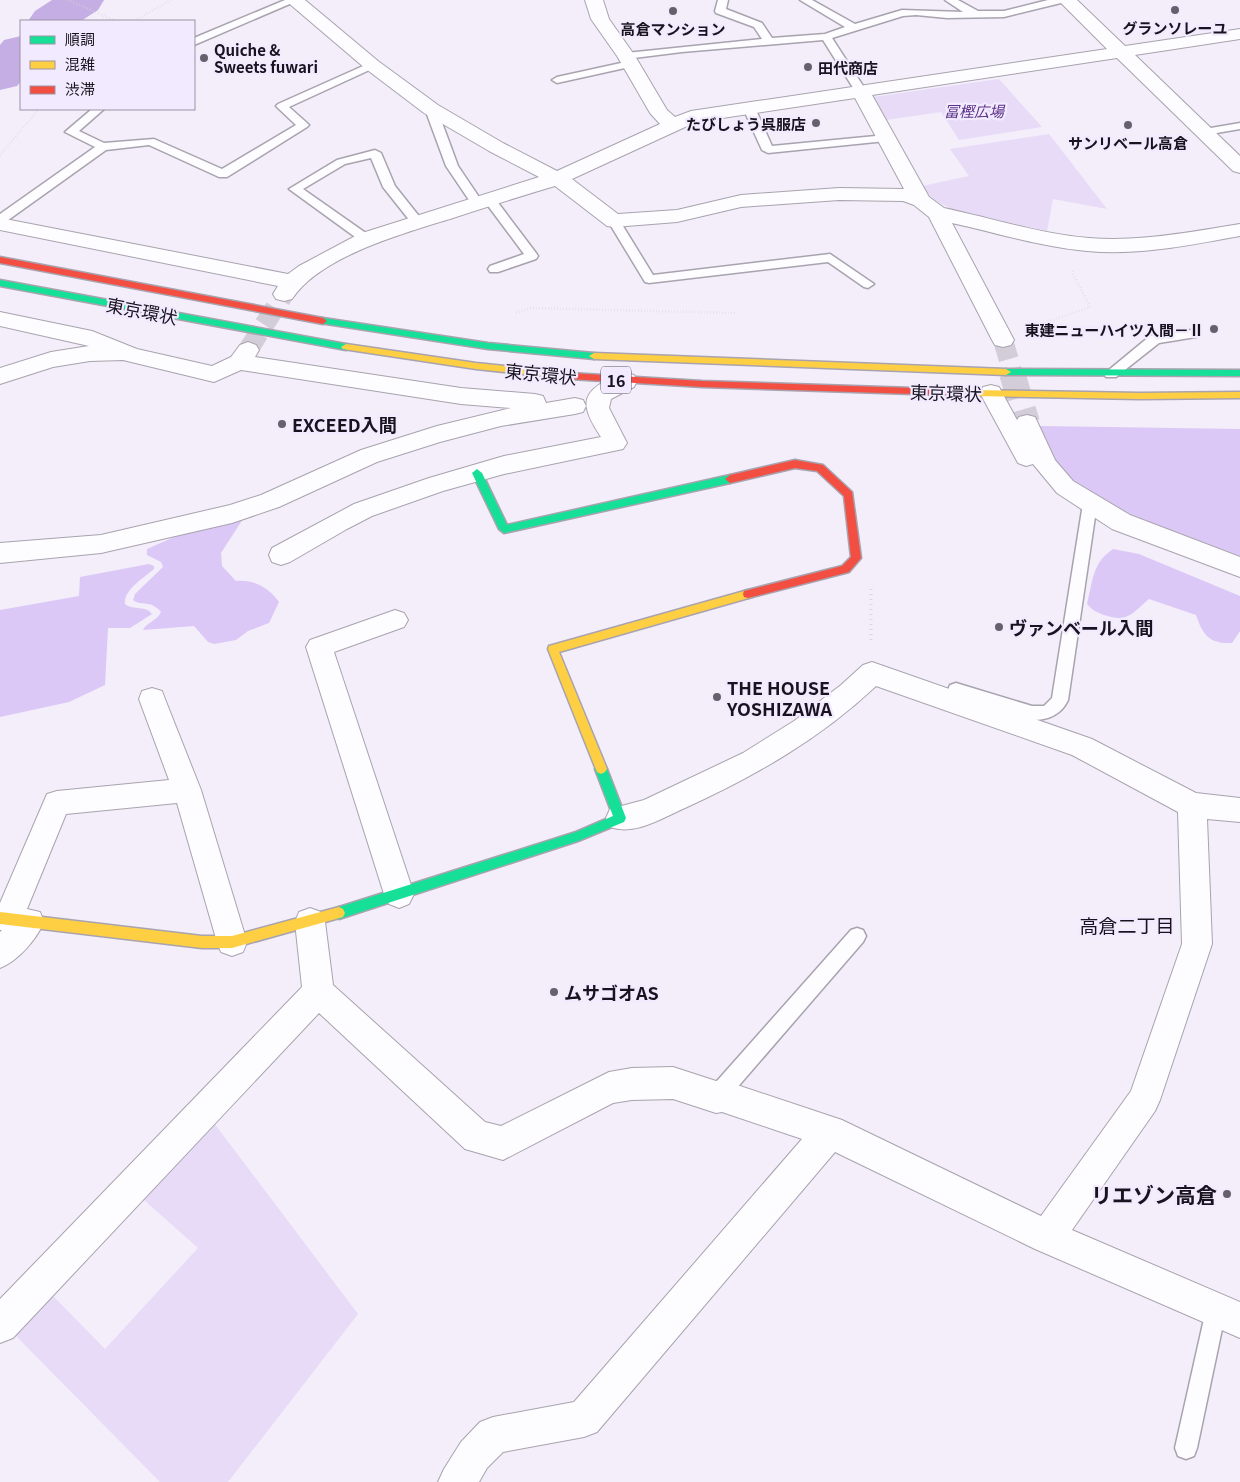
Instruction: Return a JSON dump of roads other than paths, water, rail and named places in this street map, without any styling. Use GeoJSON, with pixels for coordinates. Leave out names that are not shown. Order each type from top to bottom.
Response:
{"type":"FeatureCollection","features":[{"type":"Feature","properties":{"kind":"main road","name":"東京環状"},"geometry":{"type":"LineString","coordinates":[[0,260],[227,305],[490,346],[602,356],[969,371],[1110,374],[1240,373]]}},
{"type":"Feature","properties":{"kind":"main road","name":"東京環状"},"geometry":{"type":"LineString","coordinates":[[0,283],[342,347],[478,366],[626,382],[1152,397],[1240,395]]}},
{"type":"Feature","properties":{"kind":"main road"},"geometry":{"type":"LineString","coordinates":[[12,920],[202,942],[232,942],[310,922],[399,894],[578,836],[620,818],[553,649],[694,608],[845,569],[856,558],[849,495],[820,468],[795,464],[504,529],[477,473]]}},
{"type":"Feature","properties":{"kind":"street"},"geometry":{"type":"LineString","coordinates":[[294,0],[372,65],[431,109],[565,183],[614,221],[677,216],[741,200],[783,197],[906,195],[929,207],[1067,242],[1113,245],[1172,242],[1240,230]]}},
{"type":"Feature","properties":{"kind":"street"},"geometry":{"type":"LineString","coordinates":[[594,0],[600,20],[628,60],[659,113],[673,125]]}},
{"type":"Feature","properties":{"kind":"street"},"geometry":{"type":"LineString","coordinates":[[1067,0],[1240,167]]}},
{"type":"Feature","properties":{"kind":"street"},"geometry":{"type":"LineString","coordinates":[[0,224],[288,288],[306,271],[366,239],[555,179],[691,117],[1240,34]]}},
{"type":"Feature","properties":{"kind":"street"},"geometry":{"type":"LineString","coordinates":[[861,92],[886,138],[929,207],[1002,338]]}},
{"type":"Feature","properties":{"kind":"street"},"geometry":{"type":"LineString","coordinates":[[0,319],[92,338],[132,355],[214,374],[243,356],[461,396],[587,407],[615,443],[504,465],[438,484],[363,510],[338,522],[281,555]]}},
{"type":"Feature","properties":{"kind":"street"},"geometry":{"type":"LineString","coordinates":[[0,376],[51,360],[90,353],[132,355]]}},
{"type":"Feature","properties":{"kind":"street"},"geometry":{"type":"LineString","coordinates":[[0,553],[101,544],[232,514],[270,501],[369,456],[437,434],[501,418],[587,407],[600,395],[626,382]]}},
{"type":"Feature","properties":{"kind":"street"},"geometry":{"type":"LineString","coordinates":[[991,393],[1032,468],[1043,484],[1060,498],[1240,567]]}},
{"type":"Feature","properties":{"kind":"street"},"geometry":{"type":"LineString","coordinates":[[1027,423],[1045,464],[1065,487],[1121,522]]}},
{"type":"Feature","properties":{"kind":"street"},"geometry":{"type":"LineString","coordinates":[[395,620],[319,646],[399,894]]}},
{"type":"Feature","properties":{"kind":"street"},"geometry":{"type":"LineString","coordinates":[[620,818],[632,818],[758,760],[852,693],[872,673],[988,707],[1082,747],[1192,805],[1240,810]]}},
{"type":"Feature","properties":{"kind":"street"},"geometry":{"type":"LineString","coordinates":[[152,699],[187,790],[232,942]]}},
{"type":"Feature","properties":{"kind":"street"},"geometry":{"type":"LineString","coordinates":[[0,954],[57,803],[187,790]]}},
{"type":"Feature","properties":{"kind":"street"},"geometry":{"type":"LineString","coordinates":[[1047,1237],[1144,1100],[1197,944],[1192,805]]}},
{"type":"Feature","properties":{"kind":"street"},"geometry":{"type":"LineString","coordinates":[[310,922],[318,992],[477,1137],[503,1143],[609,1088],[632,1084],[673,1083],[716,1097],[722,1096],[830,1132],[1047,1237],[1228,1315]]}},
{"type":"Feature","properties":{"kind":"street"},"geometry":{"type":"LineString","coordinates":[[0,1325],[318,992]]}},
{"type":"Feature","properties":{"kind":"street"},"geometry":{"type":"LineString","coordinates":[[457,1482],[474,1455],[493,1435],[584,1419],[830,1132]]}},
{"type":"Feature","properties":{"kind":"lane"},"geometry":{"type":"LineString","coordinates":[[195,42],[294,0]]}},
{"type":"Feature","properties":{"kind":"lane"},"geometry":{"type":"LineString","coordinates":[[723,0],[720,11],[758,25],[769,42]]}},
{"type":"Feature","properties":{"kind":"lane"},"geometry":{"type":"LineString","coordinates":[[805,0],[854,28]]}},
{"type":"Feature","properties":{"kind":"lane"},"geometry":{"type":"LineString","coordinates":[[950,0],[977,15]]}},
{"type":"Feature","properties":{"kind":"lane"},"geometry":{"type":"LineString","coordinates":[[557,80],[628,60],[682,49],[826,37],[902,13],[916,12],[947,15],[1004,14],[1061,0]]}},
{"type":"Feature","properties":{"kind":"lane"},"geometry":{"type":"LineString","coordinates":[[826,37],[861,92]]}},
{"type":"Feature","properties":{"kind":"lane"},"geometry":{"type":"LineString","coordinates":[[0,220],[103,147],[150,140],[223,174],[303,125],[282,106],[372,65]]}},
{"type":"Feature","properties":{"kind":"lane"},"geometry":{"type":"LineString","coordinates":[[749,108],[768,150],[886,138]]}},
{"type":"Feature","properties":{"kind":"lane"},"geometry":{"type":"LineString","coordinates":[[431,109],[452,166],[532,256],[494,269]]}},
{"type":"Feature","properties":{"kind":"lane"},"geometry":{"type":"LineString","coordinates":[[97,110],[71,132],[103,147]]}},
{"type":"Feature","properties":{"kind":"lane"},"geometry":{"type":"LineString","coordinates":[[1205,132],[1240,126]]}},
{"type":"Feature","properties":{"kind":"lane"},"geometry":{"type":"LineString","coordinates":[[366,239],[295,189],[341,162],[375,153],[389,186],[418,223]]}},
{"type":"Feature","properties":{"kind":"lane"},"geometry":{"type":"LineString","coordinates":[[614,221],[649,279],[830,258],[868,284]]}},
{"type":"Feature","properties":{"kind":"lane"},"geometry":{"type":"LineString","coordinates":[[1110,374],[1155,339],[1191,334]]}},
{"type":"Feature","properties":{"kind":"lane"},"geometry":{"type":"LineString","coordinates":[[956,690],[988,707],[1042,714],[1052,710],[1060,700],[1089,510]]}},
{"type":"Feature","properties":{"kind":"lane"},"geometry":{"type":"LineString","coordinates":[[716,1097],[857,936]]}},
{"type":"Feature","properties":{"kind":"lane"},"geometry":{"type":"LineString","coordinates":[[1186,1448],[1228,1315]]}},
{"type":"Feature","properties":{"kind":"waterway"},"geometry":{"type":"LineString","coordinates":[[52,20],[82,0]]}},
{"type":"Feature","properties":{"kind":"waterway"},"geometry":{"type":"LineString","coordinates":[[0,76],[20,51]]}},
{"type":"Feature","properties":{"kind":"tunnel"},"geometry":{"type":"LineString","coordinates":[[248,350],[284,294]]}},
{"type":"Feature","properties":{"kind":"tunnel"},"geometry":{"type":"LineString","coordinates":[[1003,340],[1013,374]]}},
{"type":"Feature","properties":{"kind":"tunnel"},"geometry":{"type":"LineString","coordinates":[[1012,373],[1027,423]]}},
{"type":"Feature","properties":{"kind":"place","name":"グランソレーユ"},"geometry":{"type":"Point","coordinates":[1175,10]}},
{"type":"Feature","properties":{"kind":"place","name":"高倉マンション"},"geometry":{"type":"Point","coordinates":[673,11]}},
{"type":"Feature","properties":{"kind":"place","name":"Quiche & Sweets fuwari"},"geometry":{"type":"Point","coordinates":[204,58]}},
{"type":"Feature","properties":{"kind":"place","name":"田代商店"},"geometry":{"type":"Point","coordinates":[808,67]}},
{"type":"Feature","properties":{"kind":"place","name":"たびしょう呉服店"},"geometry":{"type":"Point","coordinates":[816,123]}},
{"type":"Feature","properties":{"kind":"place","name":"サンリベール高倉"},"geometry":{"type":"Point","coordinates":[1128,125]}},
{"type":"Feature","properties":{"kind":"place","name":"東建ニューハイツ入間－Ⅱ"},"geometry":{"type":"Point","coordinates":[1214,329]}},
{"type":"Feature","properties":{"kind":"place","name":"EXCEED入間"},"geometry":{"type":"Point","coordinates":[282,424]}},
{"type":"Feature","properties":{"kind":"place","name":"ヴァンベール入間"},"geometry":{"type":"Point","coordinates":[999,627]}},
{"type":"Feature","properties":{"kind":"place","name":"THE HOUSE YOSHIZAWA"},"geometry":{"type":"Point","coordinates":[717,697]}},
{"type":"Feature","properties":{"kind":"place","name":"ムサゴオAS"},"geometry":{"type":"Point","coordinates":[554,992]}},
{"type":"Feature","properties":{"kind":"place","name":"リエゾン高倉"},"geometry":{"type":"Point","coordinates":[1227,1194]}},
{"type":"Feature","properties":{"kind":"district","name":"高倉二丁目"},"geometry":{"type":"Point","coordinates":[1127,924]}},
{"type":"Feature","properties":{"kind":"park label","name":"冨樫広場"},"geometry":{"type":"Point","coordinates":[974,110]}}]}
